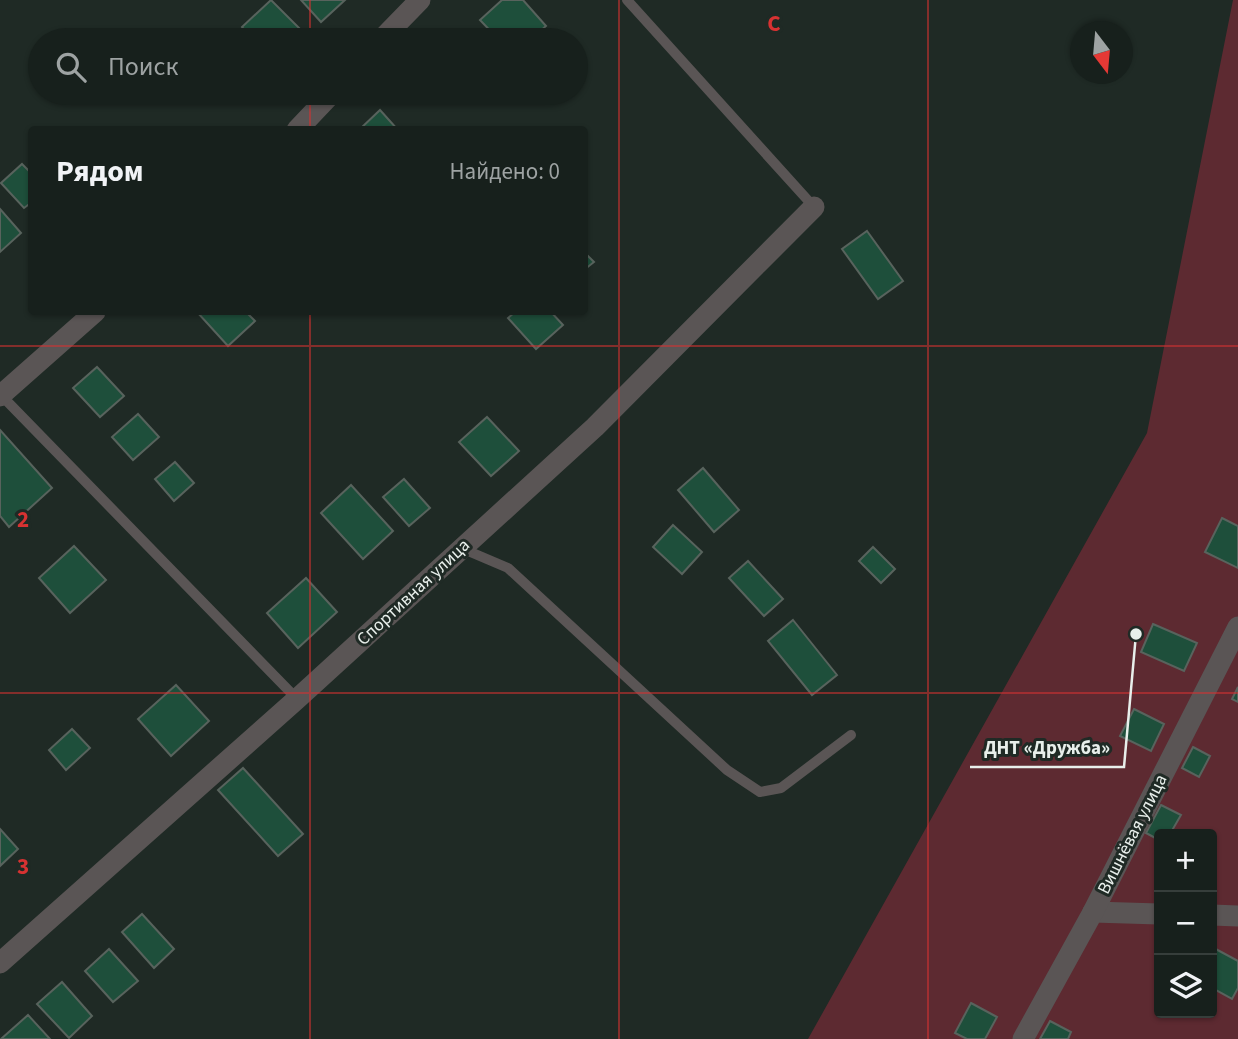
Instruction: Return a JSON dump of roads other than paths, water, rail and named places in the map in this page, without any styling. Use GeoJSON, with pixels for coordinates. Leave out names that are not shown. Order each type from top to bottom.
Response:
{"type":"FeatureCollection","features":[{"type":"Feature","properties":{"kind":"street"},"geometry":{"type":"LineString","coordinates":[[393,28],[420,0]]}},
{"type":"Feature","properties":{"kind":"street"},"geometry":{"type":"LineString","coordinates":[[301,126],[320,105]]}},
{"type":"Feature","properties":{"kind":"street","name":"Спортивная улица"},"geometry":{"type":"LineString","coordinates":[[0,964],[297,699],[595,427],[814,207]]}},
{"type":"Feature","properties":{"kind":"street"},"geometry":{"type":"LineString","coordinates":[[0,395],[92,315]]}},
{"type":"Feature","properties":{"kind":"street","name":"Вишнёвая улица"},"geometry":{"type":"LineString","coordinates":[[1023,1039],[1093,912],[1238,627]]}},
{"type":"Feature","properties":{"kind":"street"},"geometry":{"type":"LineString","coordinates":[[1093,912],[1154,914]]}},
{"type":"Feature","properties":{"kind":"street"},"geometry":{"type":"LineString","coordinates":[[1217,915],[1238,916]]}},
{"type":"Feature","properties":{"kind":"lane"},"geometry":{"type":"LineString","coordinates":[[627,0],[814,207]]}},
{"type":"Feature","properties":{"kind":"lane"},"geometry":{"type":"LineString","coordinates":[[0,395],[297,699]]}},
{"type":"Feature","properties":{"kind":"lane"},"geometry":{"type":"LineString","coordinates":[[461,547],[508,568],[727,770],[760,792],[781,788],[851,735]]}},
{"type":"Feature","properties":{"kind":"place","name":"ДНТ «Дружба»"},"geometry":{"type":"Point","coordinates":[1136,634]}}]}
